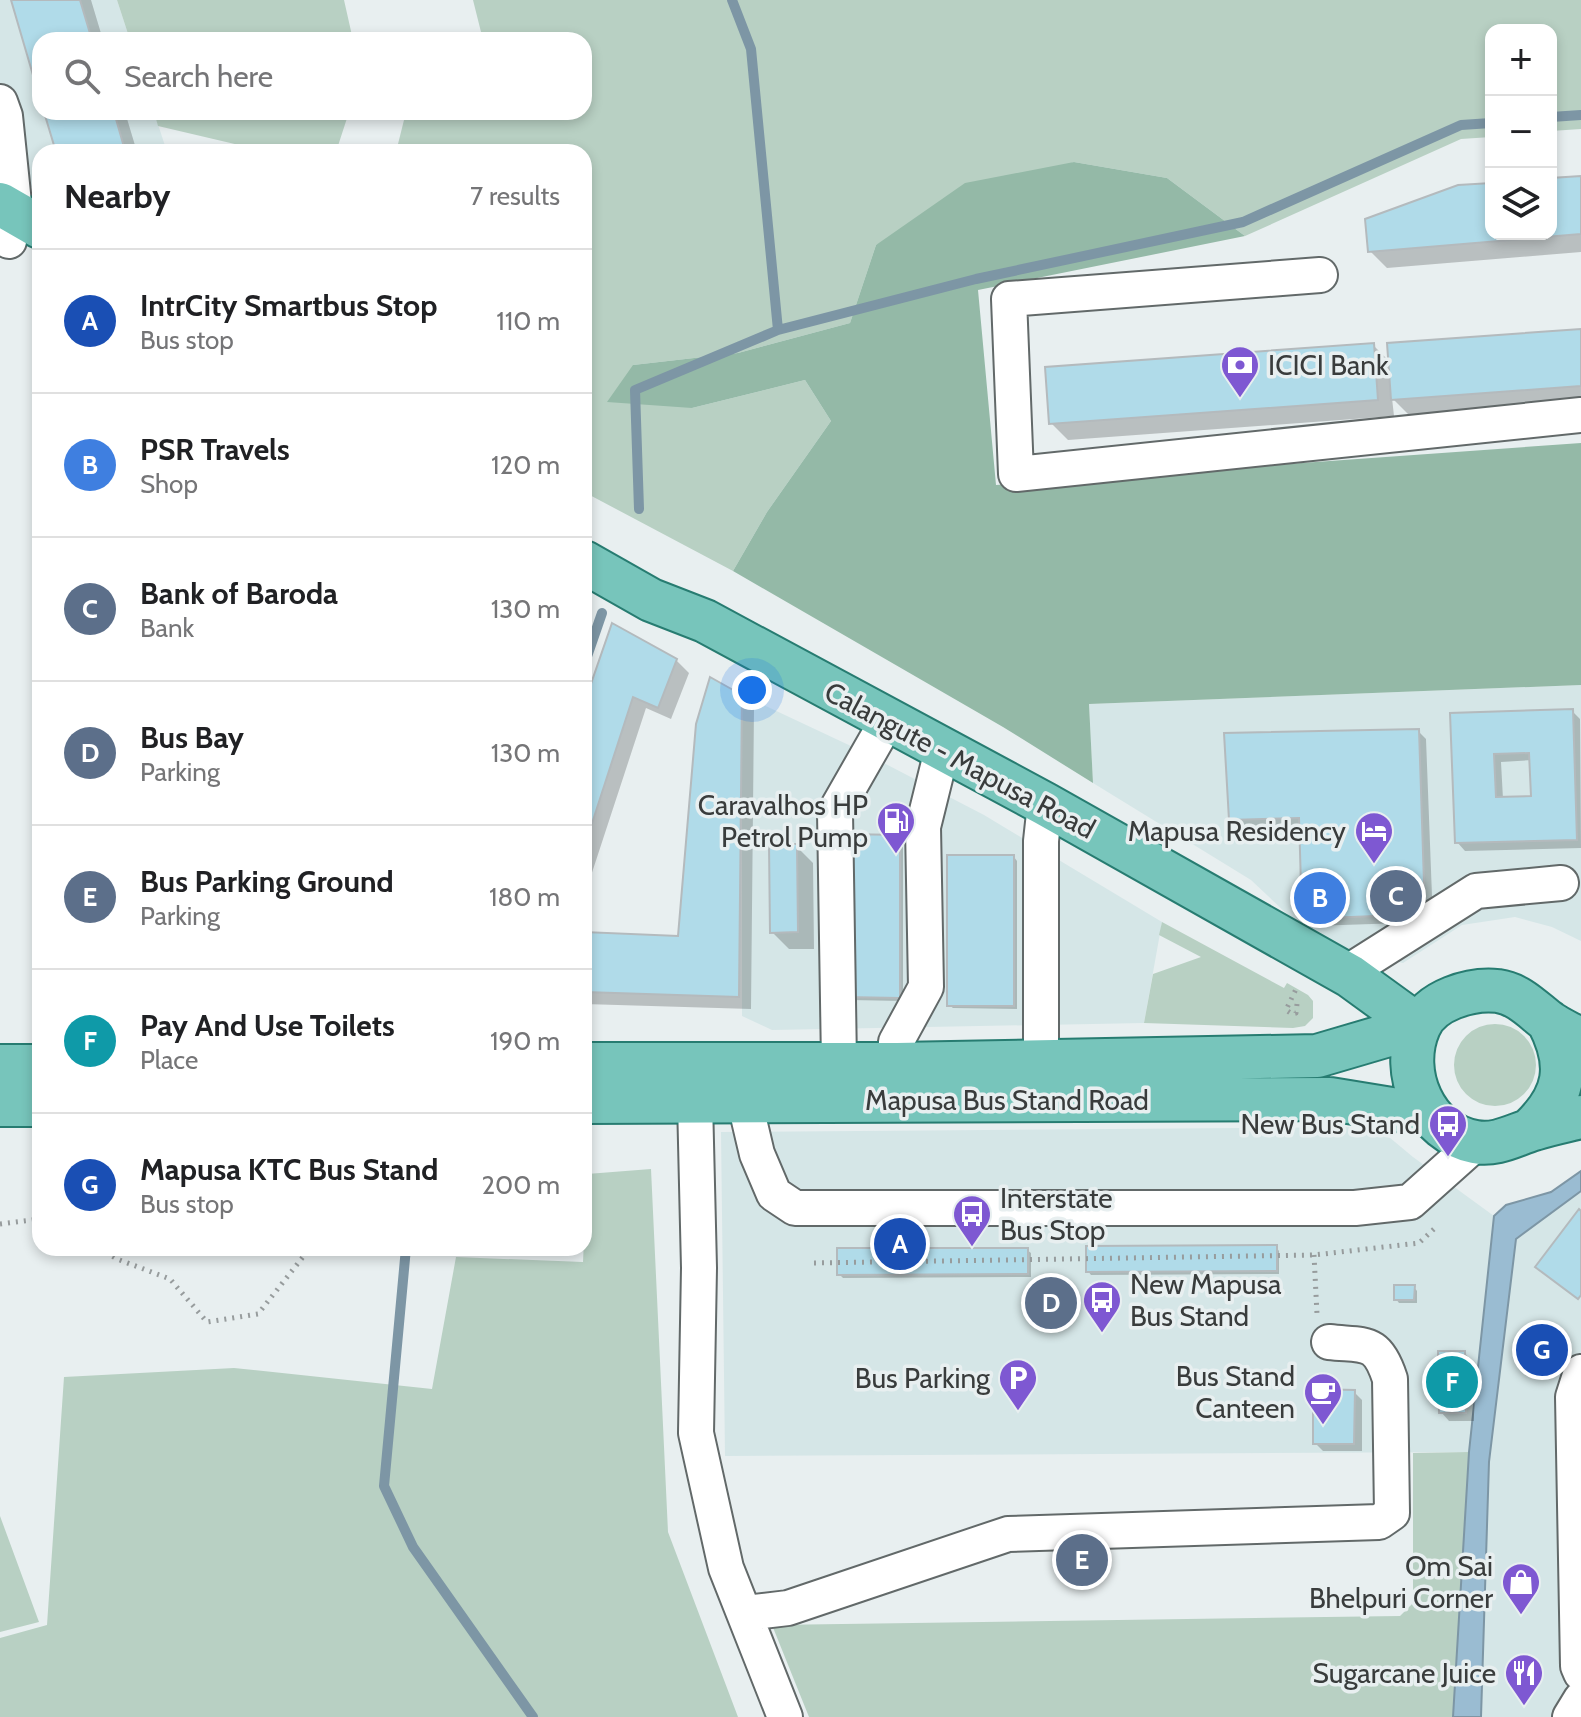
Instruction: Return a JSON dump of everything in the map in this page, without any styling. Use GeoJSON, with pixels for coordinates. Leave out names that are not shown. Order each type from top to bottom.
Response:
{"type":"FeatureCollection","features":[{"type":"Feature","properties":{"kind":"main road","name":"Calangute - Mapusa Road"},"geometry":{"type":"LineString","coordinates":[[592,540],[664,581],[705,621]]}},
{"type":"Feature","properties":{"kind":"main road","name":"Calangute - Mapusa Road"},"geometry":{"type":"LineString","coordinates":[[592,567],[651,600],[705,621],[1045,804],[1350,976],[1419,1026]]}},
{"type":"Feature","properties":{"kind":"main road"},"geometry":{"type":"LineString","coordinates":[[1530,1130],[1548,1113],[1560,1091],[1563,1067],[1559,1042],[1564,1031],[1530,1004],[1499,991],[1466,994],[1438,1005],[1419,1026],[1412,1056],[1417,1089],[1428,1115],[1450,1133],[1476,1143],[1504,1141],[1530,1130],[1581,1117]]}},
{"type":"Feature","properties":{"kind":"main road","name":"Mapusa Bus Stand Road"},"geometry":{"type":"LineString","coordinates":[[592,1102],[745,1103],[894,1082],[1041,1080],[1317,1056],[1419,1026]]}},
{"type":"Feature","properties":{"kind":"main road","name":"Mapusa Bus Stand Road"},"geometry":{"type":"LineString","coordinates":[[592,1064],[839,1063],[894,1082]]}},
{"type":"Feature","properties":{"kind":"main road"},"geometry":{"type":"LineString","coordinates":[[0,1066],[32,1066]]}},
{"type":"Feature","properties":{"kind":"main road","name":"Mapusa Bus Stand Road"},"geometry":{"type":"LineString","coordinates":[[1041,1080],[1330,1099],[1428,1115]]}},
{"type":"Feature","properties":{"kind":"main road"},"geometry":{"type":"LineString","coordinates":[[0,1105],[32,1105]]}},
{"type":"Feature","properties":{"kind":"street"},"geometry":{"type":"LineString","coordinates":[[0,102],[5,116],[17,230]]}},
{"type":"Feature","properties":{"kind":"street"},"geometry":{"type":"LineString","coordinates":[[1320,275],[1009,299],[1016,474],[1581,415]]}},
{"type":"Feature","properties":{"kind":"street"},"geometry":{"type":"LineString","coordinates":[[839,1063],[835,812],[887,721]]}},
{"type":"Feature","properties":{"kind":"street"},"geometry":{"type":"LineString","coordinates":[[894,1082],[896,1042],[926,987],[923,827],[942,750]]}},
{"type":"Feature","properties":{"kind":"street"},"geometry":{"type":"LineString","coordinates":[[1041,1080],[1041,841],[1045,804]]}},
{"type":"Feature","properties":{"kind":"street"},"geometry":{"type":"LineString","coordinates":[[1350,976],[1359,965],[1476,891],[1561,883]]}},
{"type":"Feature","properties":{"kind":"street"},"geometry":{"type":"LineString","coordinates":[[695,1101],[699,1268],[696,1433],[726,1568],[785,1717]]}},
{"type":"Feature","properties":{"kind":"street"},"geometry":{"type":"LineString","coordinates":[[745,1103],[757,1154],[774,1194],[795,1208],[1355,1208],[1410,1202],[1476,1143]]}},
{"type":"Feature","properties":{"kind":"street"},"geometry":{"type":"LineString","coordinates":[[745,1613],[788,1608],[1008,1534],[1379,1522],[1392,1513],[1390,1379],[1383,1357],[1370,1346],[1329,1342]]}},
{"type":"Feature","properties":{"kind":"street"},"geometry":{"type":"LineString","coordinates":[[1581,1372],[1573,1397],[1578,1666],[1581,1673]]}},
{"type":"Feature","properties":{"kind":"street"},"geometry":{"type":"LineString","coordinates":[[1570,1717],[1581,1699]]}},
{"type":"Feature","properties":{"kind":"path"},"geometry":{"type":"LineString","coordinates":[[1297,1004],[1296,1013],[1286,1010],[1298,986]]}},
{"type":"Feature","properties":{"kind":"path"},"geometry":{"type":"LineString","coordinates":[[0,1224],[32,1220]]}},
{"type":"Feature","properties":{"kind":"path"},"geometry":{"type":"LineString","coordinates":[[814,1263],[1314,1255],[1419,1243],[1440,1222]]}},
{"type":"Feature","properties":{"kind":"path"},"geometry":{"type":"LineString","coordinates":[[112,1256],[170,1279],[207,1322],[258,1314],[304,1256]]}},
{"type":"Feature","properties":{"kind":"shaded area"},"geometry":{"type":"Polygon","coordinates":[[[0,0],[117,0],[127,32],[32,32],[32,120],[157,120],[164,144],[32,144],[32,187],[0,169],[0,0]]]}},
{"type":"Feature","properties":{"kind":"shaded area"},"geometry":{"type":"Polygon","coordinates":[[[1581,685],[1581,941],[1552,927],[1515,917],[1462,925],[1403,963],[1347,950],[1288,915],[1251,880],[1093,783],[1089,704],[1581,685]]]}},
{"type":"Feature","properties":{"kind":"shaded area","name":"Caravalhos HP Petrol Pump"},"geometry":{"type":"Polygon","coordinates":[[[742,695],[853,747],[984,815],[1162,922],[1144,1023],[772,1030],[742,1016],[742,695]]]}},
{"type":"Feature","properties":{"kind":"shaded area","name":"New Mapusa Bus Stand"},"geometry":{"type":"Polygon","coordinates":[[[1377,1127],[1494,1216],[1469,1452],[725,1456],[721,1132],[1377,1127]]]}},
{"type":"Feature","properties":{"kind":"shaded area"},"geometry":{"type":"Polygon","coordinates":[[[1581,1191],[1581,1717],[1481,1717],[1489,1462],[1516,1239],[1581,1191]]]}},
{"type":"Feature","properties":{"kind":"green space"},"geometry":{"type":"Polygon","coordinates":[[[117,0],[344,0],[351,32],[127,32],[117,0]]]}},
{"type":"Feature","properties":{"kind":"green space"},"geometry":{"type":"Polygon","coordinates":[[[473,0],[1581,0],[1581,129],[1557,131],[1557,24],[1485,24],[1485,137],[1461,139],[1245,236],[1167,178],[1074,162],[876,245],[850,323],[738,353],[633,365],[692,408],[805,380],[831,421],[767,512],[733,571],[592,496],[592,144],[398,144],[404,120],[592,120],[592,32],[481,32],[473,0]]]}},
{"type":"Feature","properties":{"kind":"green space"},"geometry":{"type":"Polygon","coordinates":[[[156,120],[346,120],[339,144],[235,144],[158,126],[156,120]]]}},
{"type":"Feature","properties":{"kind":"green space"},"geometry":{"type":"Polygon","coordinates":[[[1074,162],[1167,178],[1245,236],[978,290],[996,485],[1581,443],[1581,685],[1089,704],[1093,783],[1003,727],[733,571],[767,512],[831,421],[805,380],[692,408],[607,402],[633,365],[738,353],[850,323],[876,245],[965,183],[1074,162]]]}},
{"type":"Feature","properties":{"kind":"green space"},"geometry":{"type":"Polygon","coordinates":[[[1162,922],[1284,988],[1287,983],[1308,995],[1313,1001],[1313,1018],[1305,1026],[1293,1028],[1144,1023],[1153,974],[1201,957],[1159,935],[1162,922]]]}},
{"type":"Feature","properties":{"kind":"green space"},"geometry":{"type":"Polygon","coordinates":[[[1495,1024],[1511,1027],[1524,1036],[1533,1049],[1536,1065],[1533,1081],[1524,1094],[1511,1103],[1495,1106],[1479,1103],[1466,1094],[1457,1081],[1454,1065],[1457,1049],[1466,1036],[1479,1027],[1495,1024]]]}},
{"type":"Feature","properties":{"kind":"green space"},"geometry":{"type":"Polygon","coordinates":[[[651,1169],[668,1532],[738,1717],[0,1717],[0,1638],[47,1625],[64,1377],[234,1368],[432,1389],[456,1257],[583,1262],[583,1256],[592,1256],[592,1174],[651,1169]]]}},
{"type":"Feature","properties":{"kind":"green space"},"geometry":{"type":"Polygon","coordinates":[[[1469,1452],[1453,1717],[809,1717],[772,1625],[1400,1616],[1413,1603],[1413,1453],[1469,1452]]]}},
{"type":"Feature","properties":{"kind":"green space"},"geometry":{"type":"Polygon","coordinates":[[[0,1516],[39,1622],[0,1632],[0,1516]]]}},
{"type":"Feature","properties":{"kind":"water"},"geometry":{"type":"Polygon","coordinates":[[[1581,1171],[1581,1191],[1516,1239],[1489,1462],[1481,1717],[1453,1717],[1469,1452],[1494,1216],[1506,1205],[1551,1192],[1581,1171]]]}},
{"type":"Feature","properties":{"kind":"building"},"geometry":{"type":"Polygon","coordinates":[[[11,0],[80,0],[90,32],[32,32],[32,72],[11,0]]]}},
{"type":"Feature","properties":{"kind":"building"},"geometry":{"type":"Polygon","coordinates":[[[46,120],[116,120],[123,144],[54,144],[46,120]]]}},
{"type":"Feature","properties":{"kind":"building"},"geometry":{"type":"Polygon","coordinates":[[[1581,176],[1581,234],[1557,236],[1557,178],[1581,176]]]}},
{"type":"Feature","properties":{"kind":"building"},"geometry":{"type":"Polygon","coordinates":[[[1485,183],[1485,240],[1510,240],[1368,252],[1365,219],[1458,185],[1485,183]]]}},
{"type":"Feature","properties":{"kind":"building"},"geometry":{"type":"Polygon","coordinates":[[[1581,329],[1581,386],[1391,400],[1387,343],[1581,329]]]}},
{"type":"Feature","properties":{"kind":"building"},"geometry":{"type":"Polygon","coordinates":[[[1374,343],[1378,400],[1049,424],[1045,367],[1374,343]]]}},
{"type":"Feature","properties":{"kind":"building"},"geometry":{"type":"Polygon","coordinates":[[[612,623],[677,659],[658,708],[633,697],[592,823],[592,681],[612,623]]]}},
{"type":"Feature","properties":{"kind":"building"},"geometry":{"type":"Polygon","coordinates":[[[710,677],[742,695],[739,997],[592,992],[592,932],[678,936],[696,724],[710,677]]]}},
{"type":"Feature","properties":{"kind":"building"},"geometry":{"type":"Polygon","coordinates":[[[1573,709],[1577,840],[1455,843],[1450,713],[1573,709]],[[1529,753],[1494,754],[1496,797],[1531,796],[1529,753]]]}},
{"type":"Feature","properties":{"kind":"building"},"geometry":{"type":"Polygon","coordinates":[[[1419,729],[1425,914],[1302,919],[1299,818],[1229,820],[1224,733],[1419,729]]]}},
{"type":"Feature","properties":{"kind":"building"},"geometry":{"type":"Polygon","coordinates":[[[845,834],[900,835],[900,998],[844,997],[845,834]]]}},
{"type":"Feature","properties":{"kind":"building"},"geometry":{"type":"Polygon","coordinates":[[[769,844],[797,844],[798,932],[770,933],[769,844]]]}},
{"type":"Feature","properties":{"kind":"building"},"geometry":{"type":"Polygon","coordinates":[[[947,855],[1014,855],[1014,1006],[947,1006],[947,855]]]}},
{"type":"Feature","properties":{"kind":"building"},"geometry":{"type":"Polygon","coordinates":[[[1579,1209],[1581,1295],[1578,1299],[1535,1267],[1579,1209]]]}},
{"type":"Feature","properties":{"kind":"building"},"geometry":{"type":"Polygon","coordinates":[[[1277,1245],[1277,1271],[1086,1272],[1086,1246],[1277,1245]]]}},
{"type":"Feature","properties":{"kind":"building"},"geometry":{"type":"Polygon","coordinates":[[[837,1248],[1028,1248],[1028,1274],[837,1275],[837,1248]]]}},
{"type":"Feature","properties":{"kind":"building"},"geometry":{"type":"Polygon","coordinates":[[[1394,1285],[1415,1285],[1414,1300],[1394,1300],[1394,1285]]]}},
{"type":"Feature","properties":{"kind":"building"},"geometry":{"type":"Polygon","coordinates":[[[1438,1351],[1465,1351],[1466,1413],[1439,1413],[1438,1351]]]}},
{"type":"Feature","properties":{"kind":"building"},"geometry":{"type":"Polygon","coordinates":[[[1313,1389],[1355,1390],[1354,1444],[1313,1444],[1313,1389]]]}},
{"type":"Feature","properties":{"kind":"waterway"},"geometry":{"type":"LineString","coordinates":[[732,0],[751,49],[778,330]]}},
{"type":"Feature","properties":{"kind":"waterway"},"geometry":{"type":"LineString","coordinates":[[1557,117],[1581,115]]}},
{"type":"Feature","properties":{"kind":"waterway"},"geometry":{"type":"LineString","coordinates":[[639,509],[635,390],[778,330],[976,279],[1243,222],[1461,125],[1485,123]]}},
{"type":"Feature","properties":{"kind":"waterway"},"geometry":{"type":"LineString","coordinates":[[592,642],[602,613]]}},
{"type":"Feature","properties":{"kind":"waterway"},"geometry":{"type":"LineString","coordinates":[[405,1256],[384,1486],[413,1547],[533,1717]]}},
{"type":"Feature","properties":{"kind":"place","name":"ICICI Bank"},"geometry":{"type":"Point","coordinates":[1240,399]}},
{"type":"Feature","properties":{"kind":"place","name":"Caravalhos HP Petrol Pump"},"geometry":{"type":"Point","coordinates":[896,855]}},
{"type":"Feature","properties":{"kind":"place","name":"Mapusa Residency"},"geometry":{"type":"Point","coordinates":[1374,865]}},
{"type":"Feature","properties":{"kind":"place","name":"Bank of Baroda"},"geometry":{"type":"Point","coordinates":[1396,896]}},
{"type":"Feature","properties":{"kind":"place","name":"PSR Travels"},"geometry":{"type":"Point","coordinates":[1320,898]}},
{"type":"Feature","properties":{"kind":"place","name":"New Bus Stand"},"geometry":{"type":"Point","coordinates":[1448,1158]}},
{"type":"Feature","properties":{"kind":"place","name":"IntrCity Smartbus Stop"},"geometry":{"type":"Point","coordinates":[900,1244]}},
{"type":"Feature","properties":{"kind":"place","name":"Interstate Bus Stop"},"geometry":{"type":"Point","coordinates":[972,1248]}},
{"type":"Feature","properties":{"kind":"place","name":"Bus Bay"},"geometry":{"type":"Point","coordinates":[1051,1303]}},
{"type":"Feature","properties":{"kind":"place","name":"New Mapusa Bus Stand"},"geometry":{"type":"Point","coordinates":[1102,1334]}},
{"type":"Feature","properties":{"kind":"place","name":"Mapusa KTC Bus Stand"},"geometry":{"type":"Point","coordinates":[1542,1350]}},
{"type":"Feature","properties":{"kind":"place","name":"Pay And Use Toilets"},"geometry":{"type":"Point","coordinates":[1452,1382]}},
{"type":"Feature","properties":{"kind":"place","name":"Bus Parking"},"geometry":{"type":"Point","coordinates":[1018,1412]}},
{"type":"Feature","properties":{"kind":"place","name":"Bus Stand Canteen"},"geometry":{"type":"Point","coordinates":[1323,1426]}},
{"type":"Feature","properties":{"kind":"place","name":"Bus Parking Ground"},"geometry":{"type":"Point","coordinates":[1082,1560]}},
{"type":"Feature","properties":{"kind":"place","name":"Om Sai Bhelpuri Corner"},"geometry":{"type":"Point","coordinates":[1521,1616]}},
{"type":"Feature","properties":{"kind":"place","name":"Sugarcane Juice"},"geometry":{"type":"Point","coordinates":[1524,1707]}}]}
